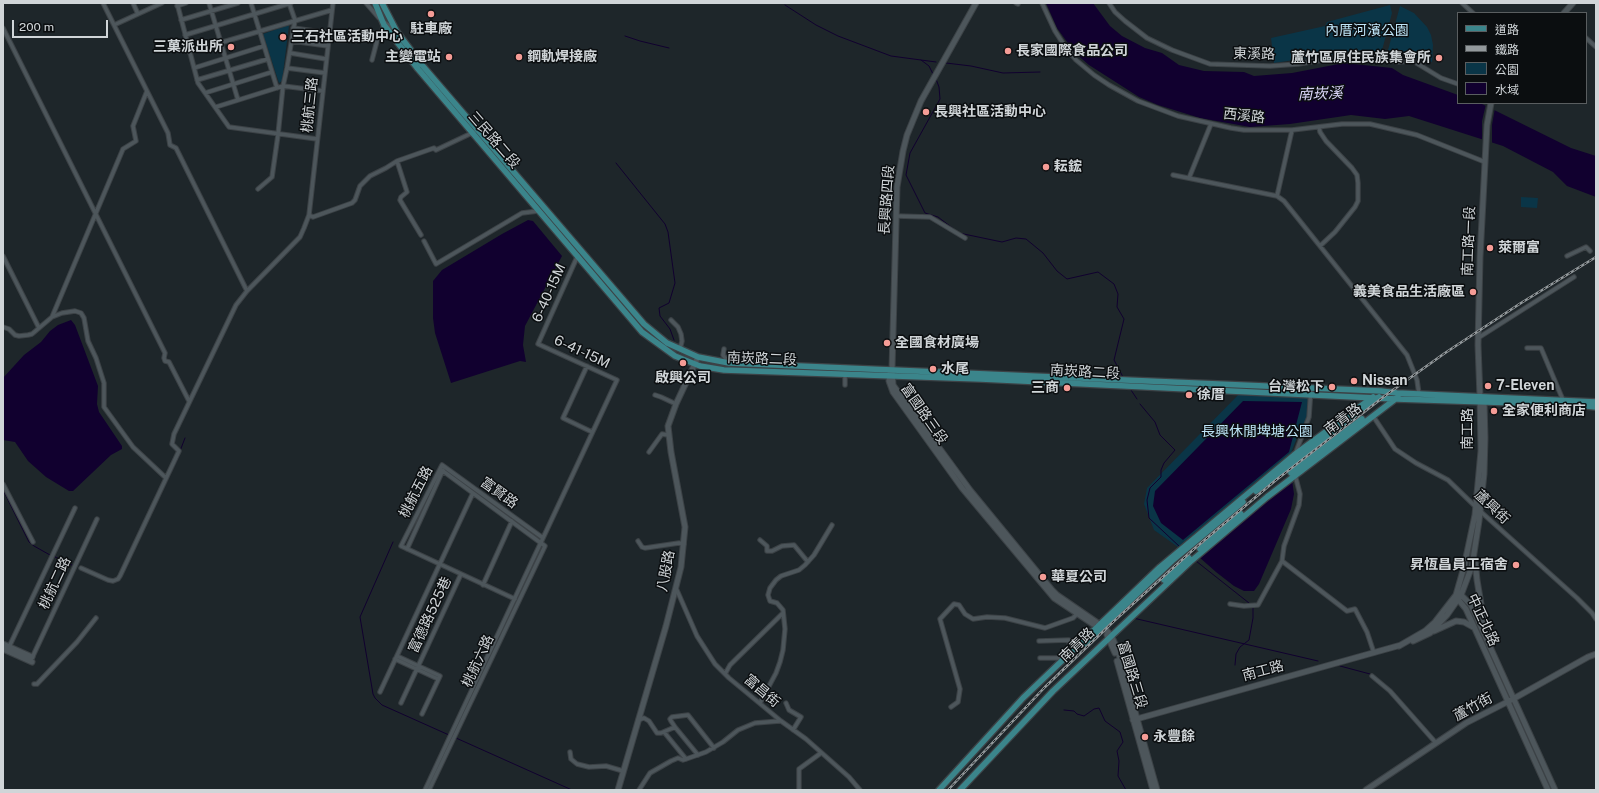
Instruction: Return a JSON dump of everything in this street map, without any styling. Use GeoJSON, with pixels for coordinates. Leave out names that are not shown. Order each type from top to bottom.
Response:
{"type":"FeatureCollection","features":[{"type":"Feature","properties":{"kind":"main road","name":"三民路二段"},"geometry":{"type":"LineString","coordinates":[[375,3],[383,23],[442,98],[604,288]]}},
{"type":"Feature","properties":{"kind":"main road","name":"三民路二段"},"geometry":{"type":"LineString","coordinates":[[382,3],[398,32],[422,65],[605,279]]}},
{"type":"Feature","properties":{"kind":"main road","name":"南崁路二段"},"geometry":{"type":"LineString","coordinates":[[605,279],[648,328],[667,343],[698,357],[729,363],[892,369],[1311,391],[1376,397],[1419,394],[1482,400],[1563,400],[1596,402]]}},
{"type":"Feature","properties":{"kind":"main road","name":"南崁路二段"},"geometry":{"type":"LineString","coordinates":[[604,288],[642,332],[675,356],[695,364],[724,370],[1311,391],[1383,391],[1397,396],[1596,407]]}},
{"type":"Feature","properties":{"kind":"main road","name":"南青路"},"geometry":{"type":"LineString","coordinates":[[943,790],[1019,708],[1099,626],[1112,617],[1172,562],[1294,458],[1383,391]]}},
{"type":"Feature","properties":{"kind":"main road","name":"南青路"},"geometry":{"type":"LineString","coordinates":[[955,790],[1050,688],[1166,579],[1247,510],[1397,396]]}},
{"type":"Feature","properties":{"kind":"main road"},"geometry":{"type":"LineString","coordinates":[[960,790],[1020,724],[1108,635],[1180,571],[1295,473],[1373,416],[1397,396]]}},
{"type":"Feature","properties":{"kind":"main road"},"geometry":{"type":"LineString","coordinates":[[939,790],[1004,718],[1121,603],[1160,567],[1233,505],[1294,458]]}},
{"type":"Feature","properties":{"kind":"main road","name":"南青路"},"geometry":{"type":"LineString","coordinates":[[1233,505],[1248,497]]}},
{"type":"Feature","properties":{"kind":"main road","name":"南青路"},"geometry":{"type":"LineString","coordinates":[[1241,520],[1247,510]]}},
{"type":"Feature","properties":{"kind":"main road","name":"南青路"},"geometry":{"type":"LineString","coordinates":[[1166,579],[1180,571]]}},
{"type":"Feature","properties":{"kind":"main road","name":"南青路"},"geometry":{"type":"LineString","coordinates":[[1112,617],[1121,603]]}},
{"type":"Feature","properties":{"kind":"main road","name":"南青路"},"geometry":{"type":"LineString","coordinates":[[1004,718],[1019,708]]}},
{"type":"Feature","properties":{"kind":"main road","name":"南青路"},"geometry":{"type":"LineString","coordinates":[[1008,732],[1020,724]]}},
{"type":"Feature","properties":{"kind":"street"},"geometry":{"type":"LineString","coordinates":[[103,3],[168,133],[170,145],[176,148],[247,291]]}},
{"type":"Feature","properties":{"kind":"street"},"geometry":{"type":"LineString","coordinates":[[133,3],[138,14]]}},
{"type":"Feature","properties":{"kind":"street"},"geometry":{"type":"LineString","coordinates":[[114,25],[162,3]]}},
{"type":"Feature","properties":{"kind":"street"},"geometry":{"type":"LineString","coordinates":[[186,3],[177,4],[197,80],[229,127],[278,135],[317,139]]}},
{"type":"Feature","properties":{"kind":"street"},"geometry":{"type":"LineString","coordinates":[[209,3],[238,100]]}},
{"type":"Feature","properties":{"kind":"street"},"geometry":{"type":"LineString","coordinates":[[181,20],[238,3]]}},
{"type":"Feature","properties":{"kind":"street"},"geometry":{"type":"LineString","coordinates":[[251,3],[277,88]]}},
{"type":"Feature","properties":{"kind":"street"},"geometry":{"type":"LineString","coordinates":[[185,35],[290,3],[294,20],[292,41],[283,86],[272,176],[258,189]]}},
{"type":"Feature","properties":{"kind":"street","name":"桃航三路"},"geometry":{"type":"LineString","coordinates":[[166,478],[178,451],[174,448],[172,439],[236,305],[247,291],[300,238],[309,215],[333,3]]}},
{"type":"Feature","properties":{"kind":"street"},"geometry":{"type":"LineString","coordinates":[[366,3],[383,23],[398,32]]}},
{"type":"Feature","properties":{"kind":"street","name":"長興路四段"},"geometry":{"type":"LineString","coordinates":[[892,369],[896,216],[900,168],[907,135],[915,114],[976,3]]}},
{"type":"Feature","properties":{"kind":"street","name":"西溪路"},"geometry":{"type":"LineString","coordinates":[[1042,3],[1055,31],[1066,48],[1076,60],[1094,75],[1138,101],[1178,116],[1244,130],[1292,130],[1358,123],[1383,126],[1417,135],[1485,160]]}},
{"type":"Feature","properties":{"kind":"street","name":"東溪路"},"geometry":{"type":"LineString","coordinates":[[1109,3],[1115,12],[1147,38],[1172,50],[1210,64],[1270,66],[1298,64],[1361,54],[1396,62],[1413,61],[1442,78],[1457,84]]}},
{"type":"Feature","properties":{"kind":"street"},"geometry":{"type":"LineString","coordinates":[[1462,3],[1472,12]]}},
{"type":"Feature","properties":{"kind":"street"},"geometry":{"type":"LineString","coordinates":[[1565,12],[1573,3]]}},
{"type":"Feature","properties":{"kind":"street"},"geometry":{"type":"LineString","coordinates":[[189,52],[332,10]]}},
{"type":"Feature","properties":{"kind":"street"},"geometry":{"type":"LineString","coordinates":[[372,60],[383,23]]}},
{"type":"Feature","properties":{"kind":"street"},"geometry":{"type":"LineString","coordinates":[[3,28],[165,353],[165,361],[169,362],[189,401]]}},
{"type":"Feature","properties":{"kind":"street"},"geometry":{"type":"LineString","coordinates":[[293,28],[329,33]]}},
{"type":"Feature","properties":{"kind":"street"},"geometry":{"type":"LineString","coordinates":[[1587,39],[1596,47]]}},
{"type":"Feature","properties":{"kind":"street"},"geometry":{"type":"LineString","coordinates":[[292,41],[328,46]]}},
{"type":"Feature","properties":{"kind":"street"},"geometry":{"type":"LineString","coordinates":[[194,68],[264,46]]}},
{"type":"Feature","properties":{"kind":"street"},"geometry":{"type":"LineString","coordinates":[[290,53],[326,59]]}},
{"type":"Feature","properties":{"kind":"street"},"geometry":{"type":"LineString","coordinates":[[197,80],[268,59]]}},
{"type":"Feature","properties":{"kind":"street"},"geometry":{"type":"LineString","coordinates":[[287,68],[325,73]]}},
{"type":"Feature","properties":{"kind":"street"},"geometry":{"type":"LineString","coordinates":[[205,93],[272,72]]}},
{"type":"Feature","properties":{"kind":"street"},"geometry":{"type":"LineString","coordinates":[[216,107],[283,86],[323,91]]}},
{"type":"Feature","properties":{"kind":"street"},"geometry":{"type":"LineString","coordinates":[[52,317],[123,149],[136,141],[133,126],[147,91]]}},
{"type":"Feature","properties":{"kind":"street","name":"南工路一段"},"geometry":{"type":"LineString","coordinates":[[1482,400],[1478,338],[1485,160],[1487,125],[1491,104]]}},
{"type":"Feature","properties":{"kind":"street"},"geometry":{"type":"LineString","coordinates":[[1189,178],[1211,124]]}},
{"type":"Feature","properties":{"kind":"street"},"geometry":{"type":"LineString","coordinates":[[1320,127],[1320,132],[1326,141],[1357,175],[1358,201],[1335,232],[1320,246]]}},
{"type":"Feature","properties":{"kind":"street"},"geometry":{"type":"LineString","coordinates":[[309,215],[313,217],[352,203],[360,186],[370,176],[397,161],[434,148],[436,150],[473,133],[477,128]]}},
{"type":"Feature","properties":{"kind":"street"},"geometry":{"type":"LineString","coordinates":[[1277,196],[1292,130]]}},
{"type":"Feature","properties":{"kind":"street"},"geometry":{"type":"LineString","coordinates":[[397,161],[407,192],[401,197],[400,200],[421,235]]}},
{"type":"Feature","properties":{"kind":"street"},"geometry":{"type":"LineString","coordinates":[[1173,175],[1277,196],[1284,201],[1407,355],[1417,380],[1419,394]]}},
{"type":"Feature","properties":{"kind":"street"},"geometry":{"type":"LineString","coordinates":[[424,241],[436,264],[522,213],[538,211]]}},
{"type":"Feature","properties":{"kind":"street"},"geometry":{"type":"LineString","coordinates":[[896,216],[930,217],[965,238]]}},
{"type":"Feature","properties":{"kind":"street"},"geometry":{"type":"LineString","coordinates":[[1567,256],[1586,247],[1590,251]]}},
{"type":"Feature","properties":{"kind":"street","name":"6-40-15M"},"geometry":{"type":"LineString","coordinates":[[538,344],[581,251]]}},
{"type":"Feature","properties":{"kind":"street"},"geometry":{"type":"LineString","coordinates":[[3,256],[39,328]]}},
{"type":"Feature","properties":{"kind":"street"},"geometry":{"type":"LineString","coordinates":[[1478,338],[1574,277]]}},
{"type":"Feature","properties":{"kind":"street"},"geometry":{"type":"LineString","coordinates":[[3,327],[20,336],[32,334],[52,317],[62,313],[75,311],[81,313],[84,318],[88,341],[96,358],[104,383],[104,406],[133,447],[166,478],[118,579],[113,581],[108,580],[81,568]]}},
{"type":"Feature","properties":{"kind":"street"},"geometry":{"type":"LineString","coordinates":[[671,320],[678,327],[682,340],[679,347],[680,350]]}},
{"type":"Feature","properties":{"kind":"street","name":"6-41-15M"},"geometry":{"type":"LineString","coordinates":[[538,344],[617,380]]}},
{"type":"Feature","properties":{"kind":"street"},"geometry":{"type":"LineString","coordinates":[[1527,348],[1541,348],[1563,400]]}},
{"type":"Feature","properties":{"kind":"street"},"geometry":{"type":"LineString","coordinates":[[724,349],[723,355],[729,363]]}},
{"type":"Feature","properties":{"kind":"street","name":"八股路"},"geometry":{"type":"LineString","coordinates":[[618,790],[681,567],[684,544],[684,527],[668,435],[670,419],[698,357]]}},
{"type":"Feature","properties":{"kind":"street"},"geometry":{"type":"LineString","coordinates":[[587,366],[563,418],[592,432]]}},
{"type":"Feature","properties":{"kind":"street","name":"富國路三段"},"geometry":{"type":"LineString","coordinates":[[892,369],[889,381],[893,392],[938,454],[985,512],[1031,567],[1057,595],[1099,626],[1108,635],[1136,719],[1157,790]]}},
{"type":"Feature","properties":{"kind":"street"},"geometry":{"type":"LineString","coordinates":[[845,374],[846,385]]}},
{"type":"Feature","properties":{"kind":"street","name":"桃航六路"},"geometry":{"type":"LineString","coordinates":[[425,790],[542,543],[617,380]]}},
{"type":"Feature","properties":{"kind":"street"},"geometry":{"type":"LineString","coordinates":[[1230,604],[1244,606],[1258,605],[1282,561],[1284,546],[1299,505],[1300,494],[1295,473],[1294,458],[1307,425],[1311,391]]}},
{"type":"Feature","properties":{"kind":"street"},"geometry":{"type":"LineString","coordinates":[[655,395],[661,396],[676,404]]}},
{"type":"Feature","properties":{"kind":"street","name":"南工路"},"geometry":{"type":"LineString","coordinates":[[1399,646],[1425,631],[1458,597],[1475,507],[1481,451],[1482,400]]}},
{"type":"Feature","properties":{"kind":"street","name":"南工路"},"geometry":{"type":"LineString","coordinates":[[1136,719],[1399,646],[1430,633],[1447,615],[1470,574],[1476,546],[1484,474],[1482,400]]}},
{"type":"Feature","properties":{"kind":"street","name":"蘆興街"},"geometry":{"type":"LineString","coordinates":[[1373,416],[1395,449],[1416,463],[1448,480],[1475,507],[1577,598],[1596,619]]}},
{"type":"Feature","properties":{"kind":"street"},"geometry":{"type":"LineString","coordinates":[[650,452],[662,434],[668,435]]}},
{"type":"Feature","properties":{"kind":"street","name":"富賢路"},"geometry":{"type":"LineString","coordinates":[[442,465],[543,538]]}},
{"type":"Feature","properties":{"kind":"street","name":"桃航五路"},"geometry":{"type":"LineString","coordinates":[[442,465],[443,471],[407,549],[401,546],[442,465]]}},
{"type":"Feature","properties":{"kind":"street","name":"富賢路"},"geometry":{"type":"LineString","coordinates":[[443,471],[542,543]]}},
{"type":"Feature","properties":{"kind":"street"},"geometry":{"type":"LineString","coordinates":[[3,484],[33,542]]}},
{"type":"Feature","properties":{"kind":"street"},"geometry":{"type":"LineString","coordinates":[[380,692],[473,493]]}},
{"type":"Feature","properties":{"kind":"street"},"geometry":{"type":"LineString","coordinates":[[9,647],[75,508]]}},
{"type":"Feature","properties":{"kind":"street","name":"桃航二路"},"geometry":{"type":"LineString","coordinates":[[31,660],[97,519]]}},
{"type":"Feature","properties":{"kind":"street"},"geometry":{"type":"LineString","coordinates":[[483,584],[512,522]]}},
{"type":"Feature","properties":{"kind":"street"},"geometry":{"type":"LineString","coordinates":[[760,703],[776,673],[783,650],[785,629],[784,613],[777,603],[770,601],[768,595],[770,588],[781,576],[799,570],[808,562],[832,525]]}},
{"type":"Feature","properties":{"kind":"street"},"geometry":{"type":"LineString","coordinates":[[760,540],[767,546],[767,550],[772,551],[782,546],[794,546],[808,562]]}},
{"type":"Feature","properties":{"kind":"street"},"geometry":{"type":"LineString","coordinates":[[638,541],[642,547],[645,548],[678,543],[684,544]]}},
{"type":"Feature","properties":{"kind":"street","name":"桃航六路"},"geometry":{"type":"LineString","coordinates":[[430,790],[545,546],[542,543]]}},
{"type":"Feature","properties":{"kind":"street"},"geometry":{"type":"LineString","coordinates":[[1476,546],[1475,566],[1478,587],[1484,622],[1494,657]]}},
{"type":"Feature","properties":{"kind":"street"},"geometry":{"type":"LineString","coordinates":[[407,549],[515,599]]}},
{"type":"Feature","properties":{"kind":"street"},"geometry":{"type":"LineString","coordinates":[[1282,561],[1347,611],[1356,609],[1367,632],[1374,653]]}},
{"type":"Feature","properties":{"kind":"street","name":"富德路525巷"},"geometry":{"type":"LineString","coordinates":[[401,703],[462,574]]}},
{"type":"Feature","properties":{"kind":"street","name":"富昌街"},"geometry":{"type":"LineString","coordinates":[[676,588],[697,636],[710,658],[725,674],[782,722],[806,739],[849,777],[860,790]]}},
{"type":"Feature","properties":{"kind":"street","name":"中正北路"},"geometry":{"type":"LineString","coordinates":[[1458,597],[1466,609],[1548,790]]}},
{"type":"Feature","properties":{"kind":"street","name":"中正北路"},"geometry":{"type":"LineString","coordinates":[[1458,597],[1471,605],[1555,790]]}},
{"type":"Feature","properties":{"kind":"street"},"geometry":{"type":"LineString","coordinates":[[951,707],[958,702],[960,689],[940,619],[954,604],[959,605],[966,614],[973,619],[987,617],[1005,618],[1045,628],[1073,618],[1079,612]]}},
{"type":"Feature","properties":{"kind":"street"},"geometry":{"type":"LineString","coordinates":[[725,674],[730,665],[784,613]]}},
{"type":"Feature","properties":{"kind":"street"},"geometry":{"type":"LineString","coordinates":[[34,684],[37,684],[78,642],[96,618]]}},
{"type":"Feature","properties":{"kind":"street"},"geometry":{"type":"LineString","coordinates":[[1430,633],[1456,621],[1464,622],[1473,627]]}},
{"type":"Feature","properties":{"kind":"street"},"geometry":{"type":"LineString","coordinates":[[1039,641],[1069,640],[1070,652]]}},
{"type":"Feature","properties":{"kind":"street"},"geometry":{"type":"LineString","coordinates":[[3,644],[31,660]]}},
{"type":"Feature","properties":{"kind":"street"},"geometry":{"type":"LineString","coordinates":[[3,649],[31,660]]}},
{"type":"Feature","properties":{"kind":"street","name":"蘆竹街"},"geometry":{"type":"LineString","coordinates":[[1366,790],[1466,723],[1596,654]]}},
{"type":"Feature","properties":{"kind":"street"},"geometry":{"type":"LineString","coordinates":[[396,657],[439,678],[422,714]]}},
{"type":"Feature","properties":{"kind":"street"},"geometry":{"type":"LineString","coordinates":[[1040,658],[1064,658]]}},
{"type":"Feature","properties":{"kind":"street"},"geometry":{"type":"LineString","coordinates":[[1372,676],[1390,691],[1436,743]]}},
{"type":"Feature","properties":{"kind":"street"},"geometry":{"type":"LineString","coordinates":[[786,703],[789,710],[800,717],[793,730]]}},
{"type":"Feature","properties":{"kind":"street"},"geometry":{"type":"LineString","coordinates":[[698,755],[670,719],[688,715],[714,748]]}},
{"type":"Feature","properties":{"kind":"street"},"geometry":{"type":"LineString","coordinates":[[638,720],[644,718],[649,721],[657,733],[676,727]]}},
{"type":"Feature","properties":{"kind":"street","name":"富國路三段"},"geometry":{"type":"LineString","coordinates":[[1136,719],[1153,790]]}},
{"type":"Feature","properties":{"kind":"street"},"geometry":{"type":"LineString","coordinates":[[639,790],[650,773],[678,758],[686,759],[714,748],[738,730],[755,723],[782,722]]}},
{"type":"Feature","properties":{"kind":"street"},"geometry":{"type":"LineString","coordinates":[[664,732],[686,759]]}},
{"type":"Feature","properties":{"kind":"street"},"geometry":{"type":"LineString","coordinates":[[570,752],[571,759],[578,764],[589,767],[606,766],[623,771]]}},
{"type":"Feature","properties":{"kind":"street"},"geometry":{"type":"LineString","coordinates":[[799,790],[798,769],[821,753]]}},
{"type":"Feature","properties":{"kind":"green space","name":"內厝河濱公園"},"geometry":{"type":"Polygon","coordinates":[[[1390,5],[1392,13],[1381,54],[1361,50],[1274,63],[1271,38],[1325,26],[1327,22],[1390,5]]]}},
{"type":"Feature","properties":{"kind":"green space"},"geometry":{"type":"Polygon","coordinates":[[[1400,6],[1414,13],[1427,27],[1431,35],[1433,45],[1432,62],[1388,50],[1400,6]]]}},
{"type":"Feature","properties":{"kind":"green space"},"geometry":{"type":"Polygon","coordinates":[[[289,25],[282,81],[279,83],[263,34],[289,25]]]}},
{"type":"Feature","properties":{"kind":"green space"},"geometry":{"type":"Polygon","coordinates":[[[1521,197],[1538,198],[1537,208],[1521,207],[1521,197]]]}},
{"type":"Feature","properties":{"kind":"green space","name":"長興休閒埤塘公園"},"geometry":{"type":"Polygon","coordinates":[[[1241,392],[1309,396],[1309,417],[1298,435],[1291,453],[1178,547],[1154,530],[1144,504],[1147,488],[1241,392]]]}},
{"type":"Feature","properties":{"kind":"water","name":"南崁溪"},"geometry":{"type":"Polygon","coordinates":[[[1046,3],[1093,3],[1110,26],[1122,36],[1145,48],[1162,53],[1179,65],[1204,71],[1244,72],[1254,76],[1292,73],[1344,63],[1392,68],[1403,75],[1457,95],[1457,104],[1482,104],[1571,148],[1596,156],[1596,197],[1567,186],[1553,172],[1503,146],[1409,116],[1385,119],[1351,115],[1290,124],[1250,127],[1200,118],[1158,105],[1139,97],[1089,65],[1075,53],[1057,28],[1046,3]]]}},
{"type":"Feature","properties":{"kind":"water"},"geometry":{"type":"Polygon","coordinates":[[[528,220],[533,221],[562,256],[525,326],[523,345],[526,362],[520,361],[451,383],[435,333],[433,318],[433,281],[442,270],[528,220]]]}},
{"type":"Feature","properties":{"kind":"water"},"geometry":{"type":"Polygon","coordinates":[[[71,320],[75,325],[98,386],[97,404],[99,412],[122,446],[122,449],[111,455],[73,491],[69,491],[46,477],[28,461],[15,442],[3,440],[3,378],[24,355],[41,342],[50,331],[58,325],[71,320]]]}},
{"type":"Feature","properties":{"kind":"water","name":"長興休閒埤塘公園"},"geometry":{"type":"Polygon","coordinates":[[[1243,401],[1302,402],[1289,452],[1183,540],[1161,523],[1153,506],[1155,491],[1243,401]]]}},
{"type":"Feature","properties":{"kind":"water"},"geometry":{"type":"Polygon","coordinates":[[[1292,480],[1294,494],[1291,509],[1259,584],[1254,591],[1244,591],[1234,586],[1199,557],[1292,480]]]}},
{"type":"Feature","properties":{"kind":"pier"},"geometry":{"type":"Polygon","coordinates":[[[1486,104],[1495,108],[1492,125],[1492,144],[1482,141],[1482,121],[1486,104]]]}},
{"type":"Feature","properties":{"kind":"waterway"},"geometry":{"type":"LineString","coordinates":[[785,5],[816,25],[838,36],[891,56],[936,62]]}},
{"type":"Feature","properties":{"kind":"waterway"},"geometry":{"type":"LineString","coordinates":[[625,36],[669,48]]}},
{"type":"Feature","properties":{"kind":"waterway"},"geometry":{"type":"LineString","coordinates":[[921,60],[929,66],[933,74]]}},
{"type":"Feature","properties":{"kind":"waterway"},"geometry":{"type":"LineString","coordinates":[[946,63],[971,66],[1003,73],[1040,72]]}},
{"type":"Feature","properties":{"kind":"waterway"},"geometry":{"type":"LineString","coordinates":[[936,79],[939,87],[940,99],[910,153],[906,175],[925,213],[938,217],[959,233],[1002,242],[1016,238],[1026,239],[1043,253],[1057,271],[1067,279],[1098,272],[1114,284],[1118,294],[1117,307],[1124,319],[1114,360],[1123,377]]}},
{"type":"Feature","properties":{"kind":"waterway"},"geometry":{"type":"LineString","coordinates":[[616,163],[665,224],[668,232],[675,283],[669,303],[659,308],[660,316],[670,329],[674,340]]}},
{"type":"Feature","properties":{"kind":"waterway"},"geometry":{"type":"LineString","coordinates":[[1131,390],[1137,399]]}},
{"type":"Feature","properties":{"kind":"waterway"},"geometry":{"type":"LineString","coordinates":[[1140,404],[1155,422],[1160,435],[1175,450],[1164,463],[1161,470],[1161,477],[1150,488],[1147,500],[1149,518],[1180,547]]}},
{"type":"Feature","properties":{"kind":"waterway"},"geometry":{"type":"LineString","coordinates":[[180,451],[185,438]]}},
{"type":"Feature","properties":{"kind":"waterway"},"geometry":{"type":"LineString","coordinates":[[119,580],[179,456]]}},
{"type":"Feature","properties":{"kind":"waterway"},"geometry":{"type":"LineString","coordinates":[[3,490],[29,542],[50,555]]}},
{"type":"Feature","properties":{"kind":"waterway"},"geometry":{"type":"LineString","coordinates":[[393,542],[360,617],[373,694],[382,705],[449,735]]}},
{"type":"Feature","properties":{"kind":"waterway"},"geometry":{"type":"LineString","coordinates":[[1186,552],[1190,555]]}},
{"type":"Feature","properties":{"kind":"waterway"},"geometry":{"type":"LineString","coordinates":[[53,556],[74,566]]}},
{"type":"Feature","properties":{"kind":"waterway"},"geometry":{"type":"LineString","coordinates":[[1196,561],[1249,603]]}},
{"type":"Feature","properties":{"kind":"waterway"},"geometry":{"type":"LineString","coordinates":[[1235,665],[1236,654],[1240,647],[1249,640],[1253,618],[1253,607]]}},
{"type":"Feature","properties":{"kind":"waterway"},"geometry":{"type":"LineString","coordinates":[[1133,618],[1318,661]]}},
{"type":"Feature","properties":{"kind":"waterway"},"geometry":{"type":"LineString","coordinates":[[1340,666],[1370,674]]}},
{"type":"Feature","properties":{"kind":"waterway"},"geometry":{"type":"LineString","coordinates":[[1064,710],[1074,711],[1077,714],[1084,716],[1094,709],[1099,708],[1105,721],[1120,732],[1123,742],[1117,751],[1119,761],[1118,776],[1126,790]]}},
{"type":"Feature","properties":{"kind":"waterway"},"geometry":{"type":"LineString","coordinates":[[456,738],[572,790]]}},
{"type":"Feature","properties":{"kind":"railway"},"geometry":{"type":"LineString","coordinates":[[948,790],[1045,687],[1114,621],[1194,549],[1276,480],[1386,395],[1445,353],[1521,303],[1596,257]]}},
{"type":"Feature","properties":{"kind":"place","name":"駐車廠"},"geometry":{"type":"Point","coordinates":[431,14]}},
{"type":"Feature","properties":{"kind":"place","name":"三石社區活動中心"},"geometry":{"type":"Point","coordinates":[283,37]}},
{"type":"Feature","properties":{"kind":"place","name":"三菓派出所"},"geometry":{"type":"Point","coordinates":[231,47]}},
{"type":"Feature","properties":{"kind":"place","name":"長家國際食品公司"},"geometry":{"type":"Point","coordinates":[1008,51]}},
{"type":"Feature","properties":{"kind":"place","name":"主變電站"},"geometry":{"type":"Point","coordinates":[449,57]}},
{"type":"Feature","properties":{"kind":"place","name":"鋼軌焊接廠"},"geometry":{"type":"Point","coordinates":[519,57]}},
{"type":"Feature","properties":{"kind":"place","name":"蘆竹區原住民族集會所"},"geometry":{"type":"Point","coordinates":[1439,58]}},
{"type":"Feature","properties":{"kind":"place","name":"長興社區活動中心"},"geometry":{"type":"Point","coordinates":[926,112]}},
{"type":"Feature","properties":{"kind":"place","name":"耘鋐"},"geometry":{"type":"Point","coordinates":[1046,167]}},
{"type":"Feature","properties":{"kind":"place","name":"萊爾富"},"geometry":{"type":"Point","coordinates":[1490,248]}},
{"type":"Feature","properties":{"kind":"place","name":"義美食品生活廠區"},"geometry":{"type":"Point","coordinates":[1473,292]}},
{"type":"Feature","properties":{"kind":"place","name":"全國食材廣場"},"geometry":{"type":"Point","coordinates":[887,343]}},
{"type":"Feature","properties":{"kind":"place","name":"啟興公司"},"geometry":{"type":"Point","coordinates":[683,363]}},
{"type":"Feature","properties":{"kind":"place","name":"水尾"},"geometry":{"type":"Point","coordinates":[933,369]}},
{"type":"Feature","properties":{"kind":"place","name":"Nissan"},"geometry":{"type":"Point","coordinates":[1354,381]}},
{"type":"Feature","properties":{"kind":"place","name":"7-Eleven"},"geometry":{"type":"Point","coordinates":[1488,386]}},
{"type":"Feature","properties":{"kind":"place","name":"台灣松下"},"geometry":{"type":"Point","coordinates":[1332,387]}},
{"type":"Feature","properties":{"kind":"place","name":"三商"},"geometry":{"type":"Point","coordinates":[1067,388]}},
{"type":"Feature","properties":{"kind":"place","name":"徐厝"},"geometry":{"type":"Point","coordinates":[1189,395]}},
{"type":"Feature","properties":{"kind":"place","name":"全家便利商店"},"geometry":{"type":"Point","coordinates":[1494,411]}},
{"type":"Feature","properties":{"kind":"place","name":"昇恆昌員工宿舍"},"geometry":{"type":"Point","coordinates":[1516,565]}},
{"type":"Feature","properties":{"kind":"place","name":"華夏公司"},"geometry":{"type":"Point","coordinates":[1043,577]}},
{"type":"Feature","properties":{"kind":"place","name":"永豐餘"},"geometry":{"type":"Point","coordinates":[1145,737]}}]}
